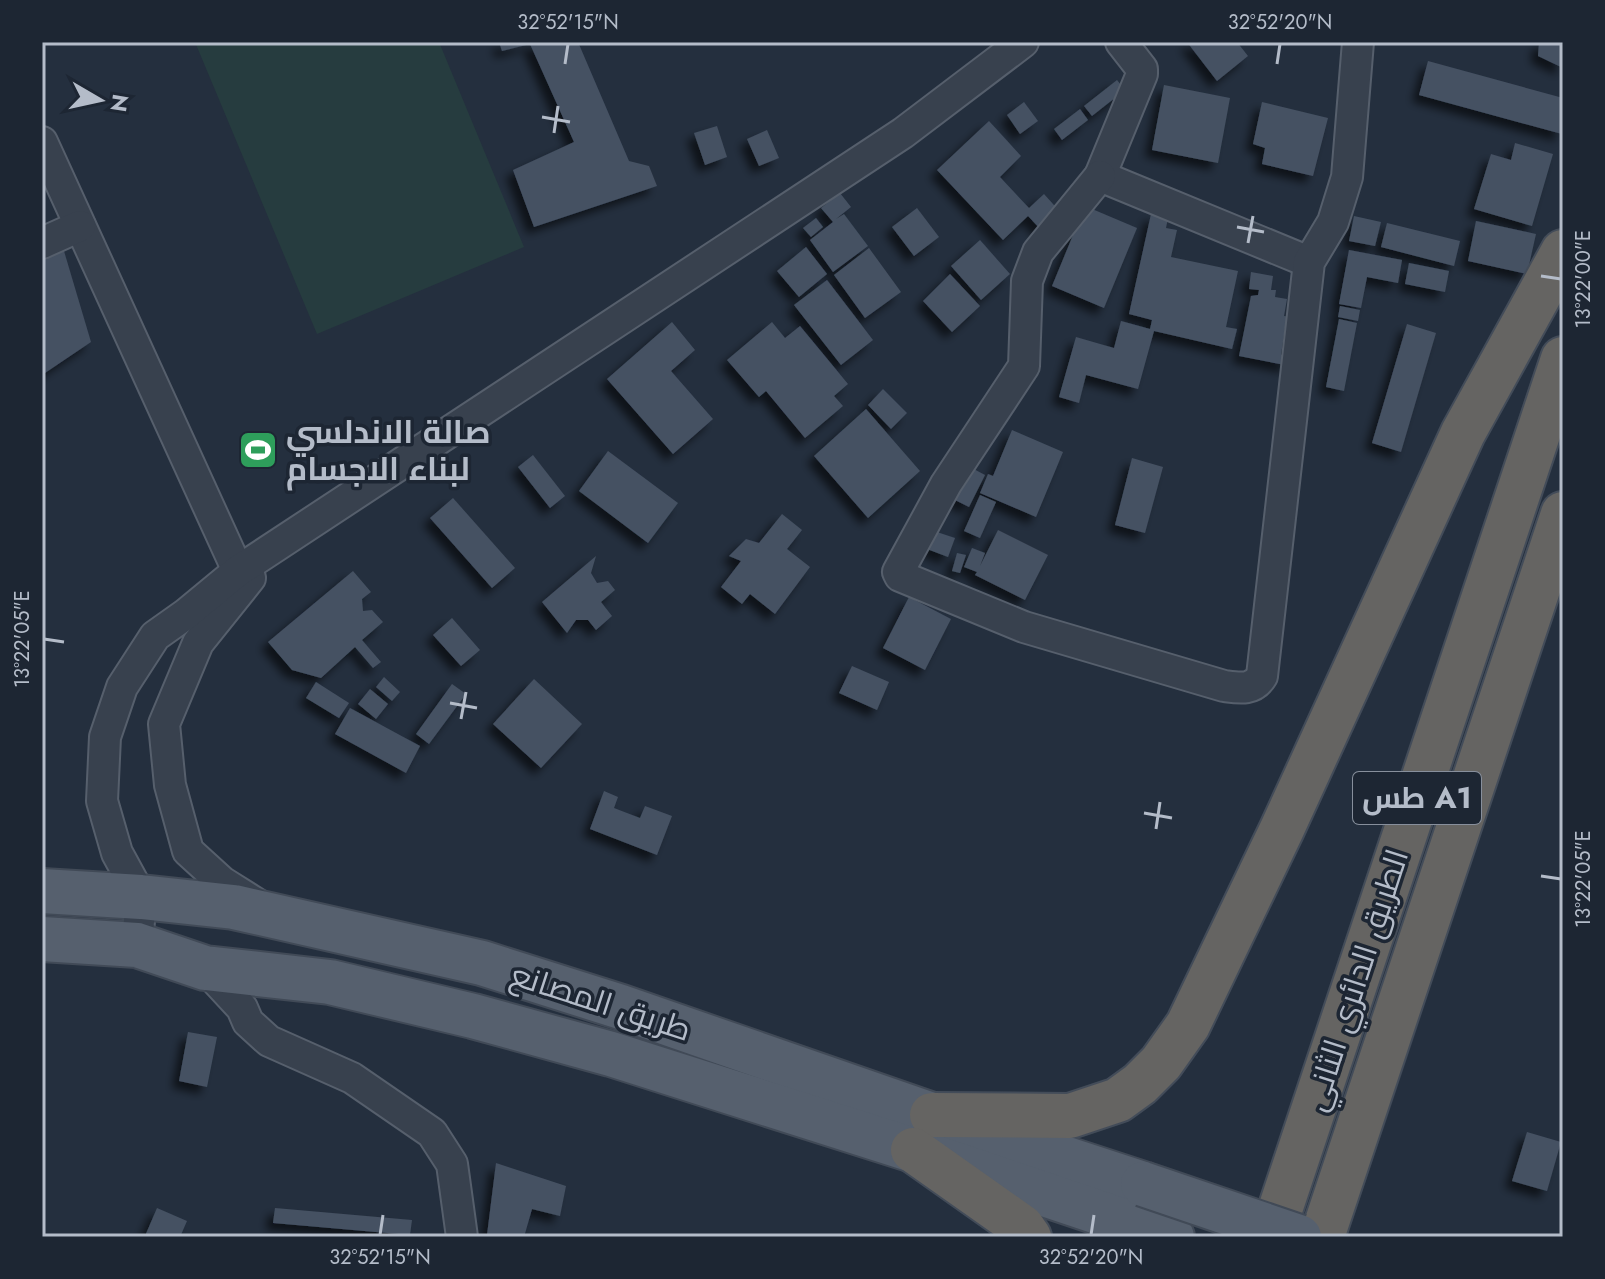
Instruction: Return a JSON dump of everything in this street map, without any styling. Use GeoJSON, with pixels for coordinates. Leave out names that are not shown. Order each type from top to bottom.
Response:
{"type":"FeatureCollection","features":[{"type":"Feature","properties":{"kind":"highway"},"geometry":{"type":"LineString","coordinates":[[922,1132],[1070,1116],[1118,1100],[1161,1063],[1188,1025],[1282,829],[1463,433],[1563,252]]}},
{"type":"Feature","properties":{"kind":"highway","name":"الطريق الدائري الثاني"},"geometry":{"type":"LineString","coordinates":[[1271,1237],[1563,359]]}},
{"type":"Feature","properties":{"kind":"highway","name":"الطريق الدائري الثاني"},"geometry":{"type":"LineString","coordinates":[[1322,1237],[1559,530]]}},
{"type":"Feature","properties":{"kind":"highway"},"geometry":{"type":"LineString","coordinates":[[922,1132],[1029,1237]]}},
{"type":"Feature","properties":{"kind":"main road","name":"طريق المصانع"},"geometry":{"type":"LineString","coordinates":[[42,891],[234,907],[482,963],[621,1007],[922,1132],[1136,1203]]}},
{"type":"Feature","properties":{"kind":"main road","name":"طريق المصانع"},"geometry":{"type":"LineString","coordinates":[[42,939],[137,945],[205,968],[330,982],[922,1132]]}},
{"type":"Feature","properties":{"kind":"main road"},"geometry":{"type":"LineString","coordinates":[[1136,1203],[1172,1237]]}},
{"type":"Feature","properties":{"kind":"main road"},"geometry":{"type":"LineString","coordinates":[[1136,1203],[1299,1237]]}},
{"type":"Feature","properties":{"kind":"street"},"geometry":{"type":"LineString","coordinates":[[137,945],[141,897],[117,853],[102,801],[105,737],[122,687],[155,636],[238,571],[903,133],[1023,42]]}},
{"type":"Feature","properties":{"kind":"street"},"geometry":{"type":"LineString","coordinates":[[1121,42],[1142,69],[1142,74],[1100,176],[1038,252],[1027,281],[1024,366],[946,484],[898,570],[900,576],[1024,627],[1209,682],[1242,688],[1249,688],[1262,676],[1309,262],[1333,222],[1347,177],[1358,42]]}},
{"type":"Feature","properties":{"kind":"street"},"geometry":{"type":"LineString","coordinates":[[42,142],[238,571]]}},
{"type":"Feature","properties":{"kind":"street"},"geometry":{"type":"LineString","coordinates":[[1100,176],[1309,262]]}},
{"type":"Feature","properties":{"kind":"street"},"geometry":{"type":"LineString","coordinates":[[42,243],[80,226]]}},
{"type":"Feature","properties":{"kind":"street"},"geometry":{"type":"LineString","coordinates":[[277,545],[198,643],[164,724],[170,785],[188,851],[222,882],[279,917]]}},
{"type":"Feature","properties":{"kind":"street"},"geometry":{"type":"LineString","coordinates":[[205,968],[242,1008],[248,1022],[269,1041],[352,1078],[432,1133],[452,1164],[462,1237]]}},
{"type":"Feature","properties":{"kind":"green space"},"geometry":{"type":"Polygon","coordinates":[[[195,42],[439,42],[524,247],[317,334],[195,42]]]}},
{"type":"Feature","properties":{"kind":"building"},"geometry":{"type":"Polygon","coordinates":[[[499,42],[578,42],[629,161],[649,166],[657,186],[534,227],[513,170],[574,142],[530,44],[502,51],[499,42]]]}},
{"type":"Feature","properties":{"kind":"building"},"geometry":{"type":"Polygon","coordinates":[[[1187,42],[1237,42],[1248,56],[1217,81],[1187,42]]]}},
{"type":"Feature","properties":{"kind":"building"},"geometry":{"type":"Polygon","coordinates":[[[1539,42],[1563,42],[1563,68],[1538,56],[1539,42]]]}},
{"type":"Feature","properties":{"kind":"building"},"geometry":{"type":"Polygon","coordinates":[[[1428,61],[1563,98],[1562,134],[1419,95],[1428,61]]]}},
{"type":"Feature","properties":{"kind":"building"},"geometry":{"type":"Polygon","coordinates":[[[1117,80],[1125,90],[1092,116],[1084,106],[1117,80]]]}},
{"type":"Feature","properties":{"kind":"building"},"geometry":{"type":"Polygon","coordinates":[[[1164,85],[1230,98],[1218,163],[1152,150],[1164,85]]]}},
{"type":"Feature","properties":{"kind":"building"},"geometry":{"type":"Polygon","coordinates":[[[1024,102],[1038,121],[1020,134],[1007,115],[1024,102]]]}},
{"type":"Feature","properties":{"kind":"building"},"geometry":{"type":"Polygon","coordinates":[[[1262,102],[1328,118],[1313,176],[1262,164],[1265,148],[1253,144],[1262,102]]]}},
{"type":"Feature","properties":{"kind":"building"},"geometry":{"type":"Polygon","coordinates":[[[1080,109],[1088,120],[1062,140],[1054,129],[1080,109]]]}},
{"type":"Feature","properties":{"kind":"building"},"geometry":{"type":"Polygon","coordinates":[[[989,121],[1021,156],[1000,177],[1029,208],[1044,194],[1062,214],[1043,232],[1028,216],[1003,240],[937,170],[989,121]]]}},
{"type":"Feature","properties":{"kind":"building"},"geometry":{"type":"Polygon","coordinates":[[[717,126],[727,157],[705,165],[694,133],[717,126]]]}},
{"type":"Feature","properties":{"kind":"building"},"geometry":{"type":"Polygon","coordinates":[[[767,130],[779,158],[759,166],[747,139],[767,130]]]}},
{"type":"Feature","properties":{"kind":"building"},"geometry":{"type":"Polygon","coordinates":[[[1515,143],[1553,154],[1532,226],[1474,209],[1491,154],[1511,160],[1515,143]]]}},
{"type":"Feature","properties":{"kind":"building"},"geometry":{"type":"Polygon","coordinates":[[[840,193],[851,207],[836,219],[844,214],[868,246],[833,272],[810,240],[833,222],[821,208],[840,193]]]}},
{"type":"Feature","properties":{"kind":"building"},"geometry":{"type":"Polygon","coordinates":[[[1085,206],[1137,228],[1104,308],[1052,286],[1085,206]]]}},
{"type":"Feature","properties":{"kind":"building"},"geometry":{"type":"Polygon","coordinates":[[[917,208],[939,237],[914,256],[892,227],[917,208]]]}},
{"type":"Feature","properties":{"kind":"building"},"geometry":{"type":"Polygon","coordinates":[[[1151,214],[1168,218],[1166,228],[1177,230],[1171,257],[1238,271],[1226,327],[1237,329],[1232,349],[1154,331],[1138,389],[1086,375],[1079,403],[1059,397],[1076,337],[1114,348],[1121,321],[1150,329],[1152,320],[1129,314],[1151,214]]]}},
{"type":"Feature","properties":{"kind":"building"},"geometry":{"type":"Polygon","coordinates":[[[1354,216],[1381,222],[1375,246],[1349,241],[1354,216]]]}},
{"type":"Feature","properties":{"kind":"building"},"geometry":{"type":"Polygon","coordinates":[[[816,218],[823,227],[811,237],[803,228],[816,218]]]}},
{"type":"Feature","properties":{"kind":"building"},"geometry":{"type":"Polygon","coordinates":[[[1476,221],[1536,234],[1527,274],[1468,261],[1476,221]]]}},
{"type":"Feature","properties":{"kind":"building"},"geometry":{"type":"Polygon","coordinates":[[[1387,223],[1460,241],[1454,266],[1381,247],[1387,223]]]}},
{"type":"Feature","properties":{"kind":"building"},"geometry":{"type":"Polygon","coordinates":[[[980,240],[1010,274],[981,300],[951,266],[980,240]]]}},
{"type":"Feature","properties":{"kind":"building"},"geometry":{"type":"Polygon","coordinates":[[[806,247],[827,274],[799,297],[777,271],[806,247]]]}},
{"type":"Feature","properties":{"kind":"building"},"geometry":{"type":"Polygon","coordinates":[[[869,248],[901,292],[865,318],[834,275],[869,248]]]}},
{"type":"Feature","properties":{"kind":"building"},"geometry":{"type":"Polygon","coordinates":[[[1349,250],[1402,260],[1398,283],[1367,277],[1361,308],[1339,304],[1349,250]]]}},
{"type":"Feature","properties":{"kind":"building"},"geometry":{"type":"Polygon","coordinates":[[[64,251],[91,342],[42,375],[42,260],[64,251]]]}},
{"type":"Feature","properties":{"kind":"building"},"geometry":{"type":"Polygon","coordinates":[[[1409,263],[1449,271],[1445,292],[1405,284],[1409,263]]]}},
{"type":"Feature","properties":{"kind":"building"},"geometry":{"type":"Polygon","coordinates":[[[1251,272],[1273,276],[1271,290],[1276,290],[1275,297],[1287,299],[1284,316],[1293,317],[1291,329],[1285,328],[1281,355],[1287,351],[1290,366],[1239,356],[1251,296],[1258,295],[1259,290],[1249,289],[1251,272]]]}},
{"type":"Feature","properties":{"kind":"building"},"geometry":{"type":"Polygon","coordinates":[[[950,274],[980,306],[952,332],[923,301],[950,274]]]}},
{"type":"Feature","properties":{"kind":"building"},"geometry":{"type":"Polygon","coordinates":[[[827,280],[873,340],[841,365],[794,305],[827,280]]]}},
{"type":"Feature","properties":{"kind":"building"},"geometry":{"type":"Polygon","coordinates":[[[1340,306],[1360,310],[1358,321],[1338,317],[1340,306]]]}},
{"type":"Feature","properties":{"kind":"building"},"geometry":{"type":"Polygon","coordinates":[[[1339,319],[1357,323],[1344,391],[1326,387],[1339,319]]]}},
{"type":"Feature","properties":{"kind":"building"},"geometry":{"type":"Polygon","coordinates":[[[672,322],[695,350],[671,371],[713,419],[673,454],[607,379],[672,322]]]}},
{"type":"Feature","properties":{"kind":"building"},"geometry":{"type":"Polygon","coordinates":[[[772,322],[785,338],[800,326],[848,384],[834,396],[843,406],[805,438],[766,391],[759,397],[727,360],[772,322]]]}},
{"type":"Feature","properties":{"kind":"building"},"geometry":{"type":"Polygon","coordinates":[[[1407,324],[1436,333],[1401,452],[1372,443],[1407,324]]]}},
{"type":"Feature","properties":{"kind":"building"},"geometry":{"type":"Polygon","coordinates":[[[883,389],[907,413],[891,429],[868,405],[883,389]]]}},
{"type":"Feature","properties":{"kind":"building"},"geometry":{"type":"Polygon","coordinates":[[[866,409],[920,471],[868,518],[814,456],[866,409]]]}},
{"type":"Feature","properties":{"kind":"building"},"geometry":{"type":"Polygon","coordinates":[[[1012,430],[1063,452],[1036,517],[980,493],[988,474],[993,476],[1012,430]]]}},
{"type":"Feature","properties":{"kind":"building"},"geometry":{"type":"Polygon","coordinates":[[[608,451],[678,503],[648,543],[579,491],[608,451]]]}},
{"type":"Feature","properties":{"kind":"building"},"geometry":{"type":"Polygon","coordinates":[[[533,455],[565,496],[550,508],[518,467],[533,455]]]}},
{"type":"Feature","properties":{"kind":"building"},"geometry":{"type":"Polygon","coordinates":[[[1132,458],[1163,467],[1145,533],[1115,525],[1132,458]]]}},
{"type":"Feature","properties":{"kind":"building"},"geometry":{"type":"Polygon","coordinates":[[[970,467],[985,475],[969,507],[953,499],[970,467]]]}},
{"type":"Feature","properties":{"kind":"building"},"geometry":{"type":"Polygon","coordinates":[[[980,495],[996,502],[980,538],[964,531],[980,495]]]}},
{"type":"Feature","properties":{"kind":"building"},"geometry":{"type":"Polygon","coordinates":[[[453,498],[515,568],[492,588],[430,518],[453,498]]]}},
{"type":"Feature","properties":{"kind":"building"},"geometry":{"type":"Polygon","coordinates":[[[782,514],[802,530],[787,549],[810,567],[775,614],[750,594],[742,604],[721,587],[741,561],[729,556],[746,539],[759,543],[782,514]]]}},
{"type":"Feature","properties":{"kind":"building"},"geometry":{"type":"Polygon","coordinates":[[[998,530],[1048,555],[1025,600],[964,567],[972,548],[985,553],[980,566],[998,530]]]}},
{"type":"Feature","properties":{"kind":"building"},"geometry":{"type":"Polygon","coordinates":[[[934,531],[955,538],[948,557],[927,549],[934,531]]]}},
{"type":"Feature","properties":{"kind":"building"},"geometry":{"type":"Polygon","coordinates":[[[957,553],[966,555],[960,573],[952,571],[957,553]]]}},
{"type":"Feature","properties":{"kind":"building"},"geometry":{"type":"Polygon","coordinates":[[[596,556],[591,573],[597,583],[608,581],[615,590],[601,602],[612,616],[596,630],[588,620],[576,620],[567,633],[542,602],[596,556]]]}},
{"type":"Feature","properties":{"kind":"building"},"geometry":{"type":"Polygon","coordinates":[[[353,571],[371,592],[362,599],[363,611],[372,610],[383,622],[362,640],[381,662],[373,668],[355,647],[321,678],[292,670],[268,642],[353,571]]]}},
{"type":"Feature","properties":{"kind":"building"},"geometry":{"type":"Polygon","coordinates":[[[909,597],[951,619],[925,670],[883,648],[909,597]]]}},
{"type":"Feature","properties":{"kind":"building"},"geometry":{"type":"Polygon","coordinates":[[[452,618],[480,650],[461,666],[433,635],[452,618]]]}},
{"type":"Feature","properties":{"kind":"building"},"geometry":{"type":"Polygon","coordinates":[[[852,666],[889,682],[877,710],[839,693],[852,666]]]}},
{"type":"Feature","properties":{"kind":"building"},"geometry":{"type":"Polygon","coordinates":[[[384,677],[400,692],[392,701],[376,687],[384,677]]]}},
{"type":"Feature","properties":{"kind":"building"},"geometry":{"type":"Polygon","coordinates":[[[534,679],[582,724],[541,768],[493,724],[534,679]]]}},
{"type":"Feature","properties":{"kind":"building"},"geometry":{"type":"Polygon","coordinates":[[[316,682],[349,703],[339,718],[306,698],[316,682]]]}},
{"type":"Feature","properties":{"kind":"building"},"geometry":{"type":"Polygon","coordinates":[[[452,684],[466,694],[429,744],[416,734],[452,684]]]}},
{"type":"Feature","properties":{"kind":"building"},"geometry":{"type":"Polygon","coordinates":[[[370,689],[388,704],[376,719],[358,704],[370,689]]]}},
{"type":"Feature","properties":{"kind":"building"},"geometry":{"type":"Polygon","coordinates":[[[350,708],[420,746],[406,773],[335,734],[350,708]]]}},
{"type":"Feature","properties":{"kind":"building"},"geometry":{"type":"Polygon","coordinates":[[[604,791],[618,797],[614,808],[640,818],[645,806],[672,816],[657,855],[590,829],[604,791]]]}},
{"type":"Feature","properties":{"kind":"building"},"geometry":{"type":"Polygon","coordinates":[[[188,1032],[217,1037],[207,1087],[179,1081],[188,1032]]]}},
{"type":"Feature","properties":{"kind":"building"},"geometry":{"type":"Polygon","coordinates":[[[1527,1132],[1561,1142],[1547,1191],[1512,1181],[1527,1132]]]}},
{"type":"Feature","properties":{"kind":"building"},"geometry":{"type":"Polygon","coordinates":[[[496,1163],[566,1186],[560,1216],[532,1209],[524,1237],[487,1235],[496,1163]]]}},
{"type":"Feature","properties":{"kind":"building"},"geometry":{"type":"Polygon","coordinates":[[[157,1208],[187,1221],[180,1237],[145,1236],[157,1208]]]}},
{"type":"Feature","properties":{"kind":"building"},"geometry":{"type":"Polygon","coordinates":[[[275,1208],[412,1220],[410,1235],[273,1223],[275,1208]]]}},
{"type":"Feature","properties":{"kind":"place","name":"صالة الاندلسي لبناء الاجسام"},"geometry":{"type":"Point","coordinates":[258,450]}}]}
